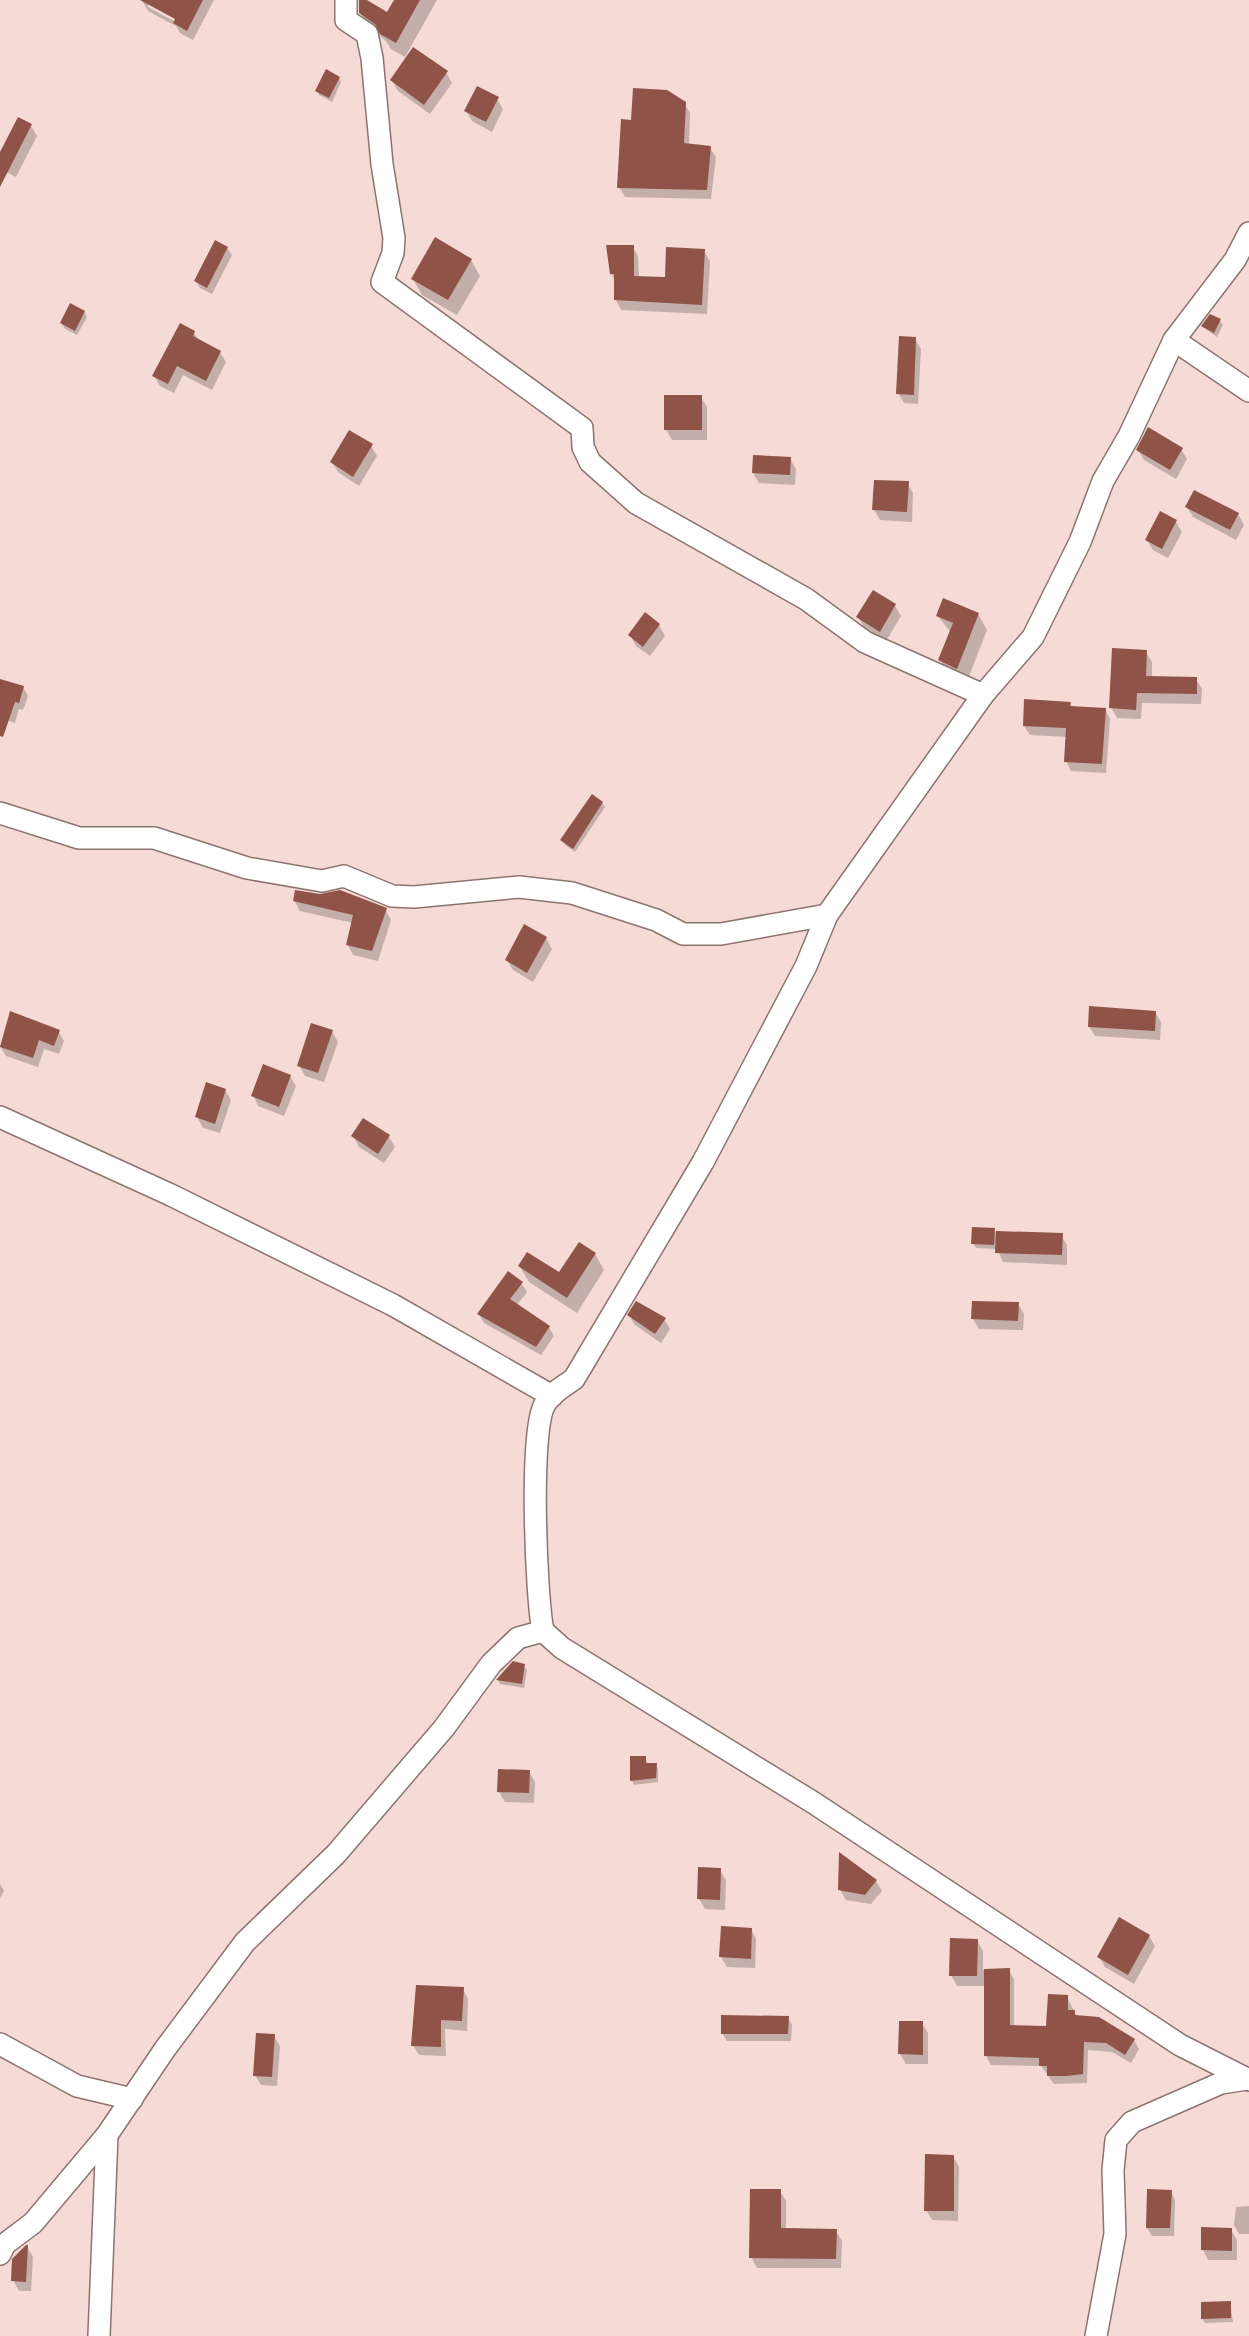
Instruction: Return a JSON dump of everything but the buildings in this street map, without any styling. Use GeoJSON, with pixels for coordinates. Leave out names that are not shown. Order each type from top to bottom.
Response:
{"type":"FeatureCollection","features":[{"type":"Feature","properties":{"kind":"street"},"geometry":{"type":"LineString","coordinates":[[346,0],[346,20],[367,34],[372,58],[382,164],[394,238],[393,253],[382,282],[582,428],[583,447],[590,462],[636,503],[806,599],[864,642],[983,695]]}},
{"type":"Feature","properties":{"kind":"street"},"geometry":{"type":"LineString","coordinates":[[1248,2080],[1180,2045],[814,1803],[562,1648],[543,1631],[538,1606],[536,1539],[538,1426],[543,1405],[574,1379],[703,1162],[806,966],[827,915],[983,695],[1033,637],[1080,542],[1103,481],[1129,436],[1174,340],[1235,260],[1249,233]]}},
{"type":"Feature","properties":{"kind":"street"},"geometry":{"type":"LineString","coordinates":[[1174,340],[1249,391]]}},
{"type":"Feature","properties":{"kind":"street"},"geometry":{"type":"LineString","coordinates":[[0,813],[79,838],[154,838],[247,868],[322,881],[344,876],[392,896],[414,898],[519,887],[572,893],[656,920],[683,934],[721,934],[827,915]]}},
{"type":"Feature","properties":{"kind":"street"},"geometry":{"type":"LineString","coordinates":[[0,1117],[171,1195],[393,1305],[552,1396]]}},
{"type":"Feature","properties":{"kind":"street"},"geometry":{"type":"LineString","coordinates":[[0,2254],[5,2244],[33,2222],[107,2135],[245,1942],[336,1854],[444,1728],[491,1664],[518,1638],[543,1631]]}},
{"type":"Feature","properties":{"kind":"street"},"geometry":{"type":"LineString","coordinates":[[0,2044],[77,2086],[132,2099]]}},
{"type":"Feature","properties":{"kind":"street"},"geometry":{"type":"LineString","coordinates":[[1096,2336],[1115,2234],[1116,2140],[1132,2122],[1221,2083],[1248,2080]]}},
{"type":"Feature","properties":{"kind":"street"},"geometry":{"type":"LineString","coordinates":[[99,2336],[107,2135]]}}]}
